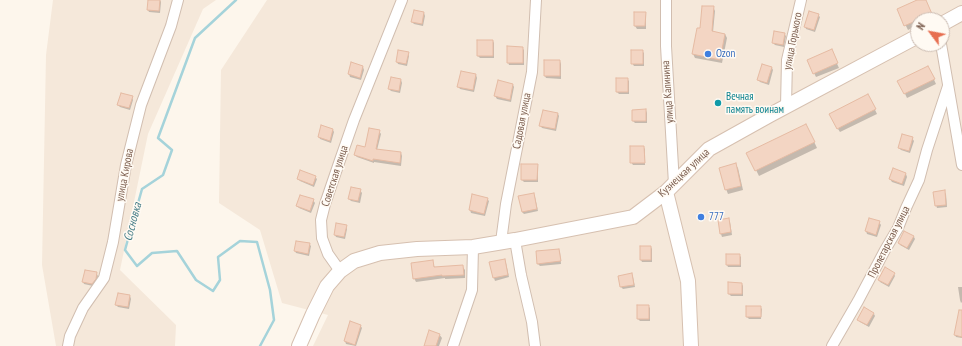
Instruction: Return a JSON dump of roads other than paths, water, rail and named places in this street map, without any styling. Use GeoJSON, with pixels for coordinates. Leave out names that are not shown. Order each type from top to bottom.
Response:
{"type":"FeatureCollection","features":[{"type":"Feature","properties":{"kind":"main road"},"geometry":{"type":"LineString","coordinates":[[950,20],[962,13]]}},
{"type":"Feature","properties":{"kind":"main road","name":"Кузнецкая улица"},"geometry":{"type":"LineString","coordinates":[[340,271],[354,261],[380,253],[418,249],[473,247],[633,217],[670,188],[709,149],[910,40]]}},
{"type":"Feature","properties":{"kind":"main road","name":"улица Калинина"},"geometry":{"type":"LineString","coordinates":[[670,188],[688,281],[691,346]]}},
{"type":"Feature","properties":{"kind":"main road"},"geometry":{"type":"LineString","coordinates":[[299,346],[327,286],[340,271]]}},
{"type":"Feature","properties":{"kind":"street","name":"улица Кирова"},"geometry":{"type":"LineString","coordinates":[[68,346],[70,336],[83,308],[104,278],[113,242],[126,165],[141,105],[171,26],[178,0]]}},
{"type":"Feature","properties":{"kind":"street","name":"Советская улица"},"geometry":{"type":"LineString","coordinates":[[340,271],[328,254],[322,238],[321,220],[354,120],[402,0]]}},
{"type":"Feature","properties":{"kind":"street","name":"Садовая улица"},"geometry":{"type":"LineString","coordinates":[[535,346],[532,322],[521,275],[508,241],[506,204],[532,72],[536,0]]}},
{"type":"Feature","properties":{"kind":"street","name":"улица Калинина"},"geometry":{"type":"LineString","coordinates":[[666,0],[670,188]]}},
{"type":"Feature","properties":{"kind":"street","name":"улица Горького"},"geometry":{"type":"LineString","coordinates":[[786,106],[787,60],[801,0]]}},
{"type":"Feature","properties":{"kind":"street","name":"Пролетарская улица"},"geometry":{"type":"LineString","coordinates":[[942,52],[962,165]]}},
{"type":"Feature","properties":{"kind":"street","name":"Пролетарская улица"},"geometry":{"type":"LineString","coordinates":[[832,346],[858,302],[898,228],[919,180],[948,86]]}},
{"type":"Feature","properties":{"kind":"street"},"geometry":{"type":"LineString","coordinates":[[452,346],[472,290],[473,247]]}},
{"type":"Feature","properties":{"kind":"waterway","name":"Сосновка"},"geometry":{"type":"LineString","coordinates":[[236,0],[195,38],[158,138],[172,150],[163,175],[142,189],[125,250],[137,266],[152,253],[177,251],[196,280],[213,291],[220,280],[218,257],[240,241],[257,242],[270,290],[274,320],[260,346]]}},
{"type":"Feature","properties":{"kind":"place","name":"Ozon"},"geometry":{"type":"Point","coordinates":[708,54]}},
{"type":"Feature","properties":{"kind":"place","name":"Вечная память воинам"},"geometry":{"type":"Point","coordinates":[718,103]}},
{"type":"Feature","properties":{"kind":"place","name":"777"},"geometry":{"type":"Point","coordinates":[701,217]}}]}
